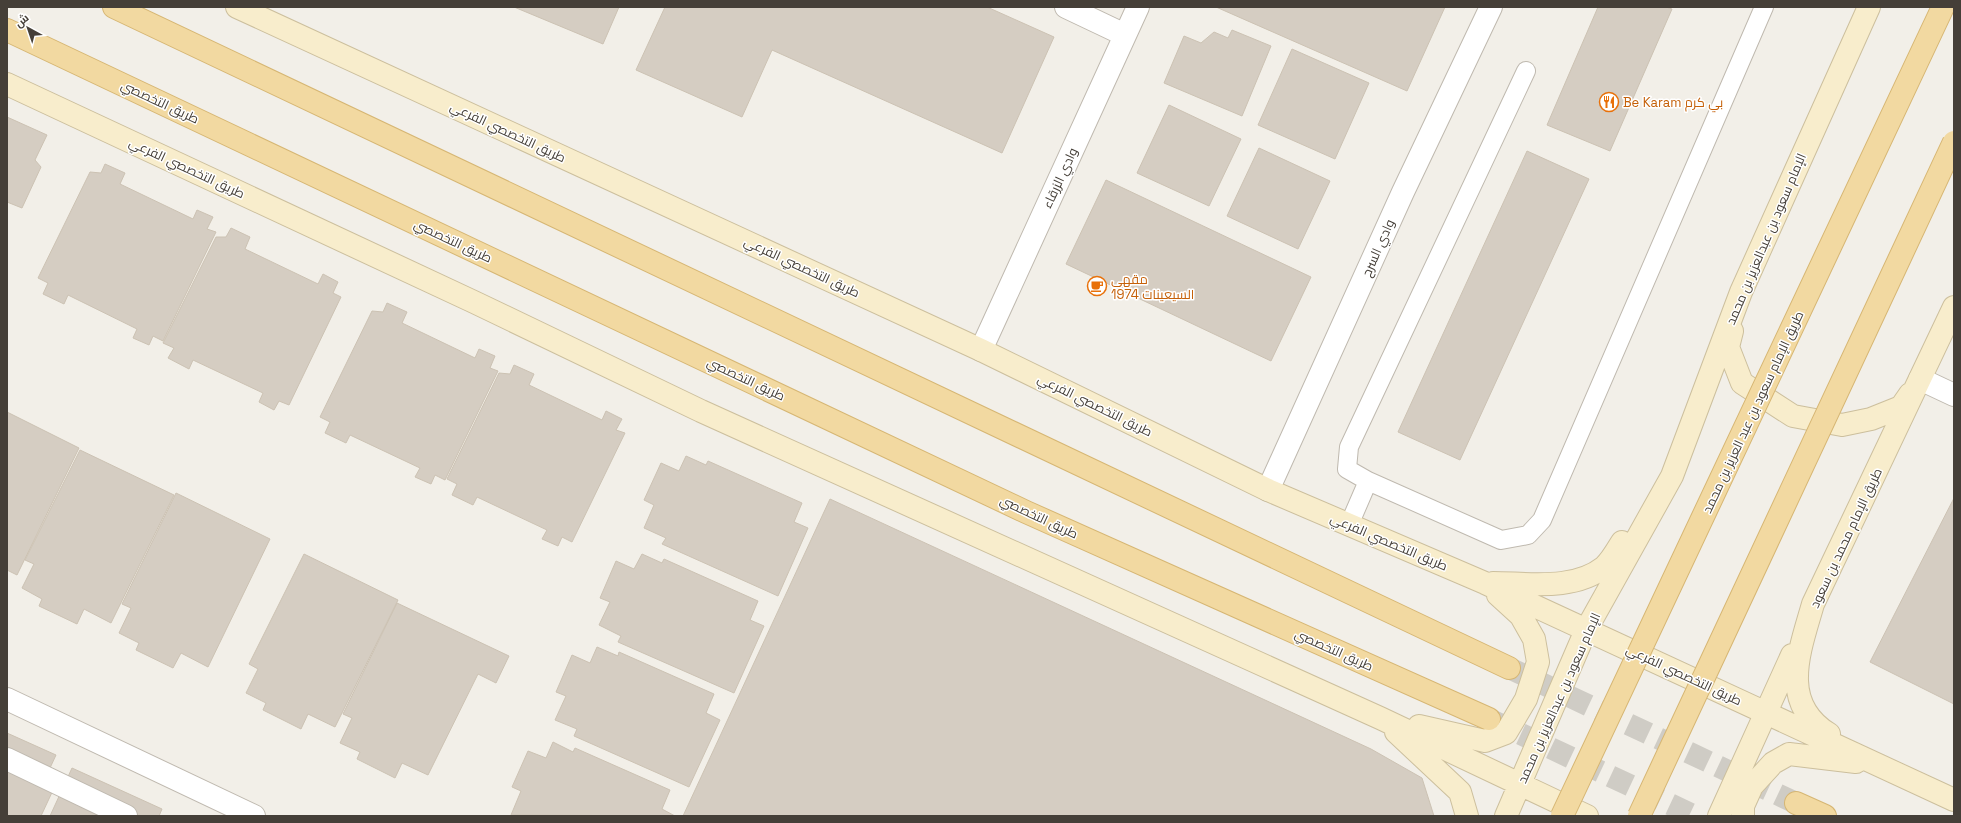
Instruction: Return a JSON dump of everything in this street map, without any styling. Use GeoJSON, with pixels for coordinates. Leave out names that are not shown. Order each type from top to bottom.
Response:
{"type":"FeatureCollection","features":[{"type":"Feature","properties":{"kind":"main road"},"geometry":{"type":"LineString","coordinates":[[114,7],[1509,668]]}},
{"type":"Feature","properties":{"kind":"main road","name":"طريق الإمام سعود بن عبد العزيز بن محمد"},"geometry":{"type":"LineString","coordinates":[[1562,816],[1943,7]]}},
{"type":"Feature","properties":{"kind":"main road","name":"طريق التخصصي"},"geometry":{"type":"LineString","coordinates":[[7,30],[1026,512],[1488,719]]}},
{"type":"Feature","properties":{"kind":"main road"},"geometry":{"type":"LineString","coordinates":[[1639,816],[1954,142]]}},
{"type":"Feature","properties":{"kind":"main road"},"geometry":{"type":"LineString","coordinates":[[1796,803],[1825,816]]}},
{"type":"Feature","properties":{"kind":"street","name":"طريق التخصصي الفرعي"},"geometry":{"type":"LineString","coordinates":[[237,7],[981,350],[1268,490],[1485,583],[1954,800]]}},
{"type":"Feature","properties":{"kind":"street"},"geometry":{"type":"LineString","coordinates":[[1066,7],[1125,35]]}},
{"type":"Feature","properties":{"kind":"street","name":"وادي الزرقاء"},"geometry":{"type":"LineString","coordinates":[[981,350],[1138,7]]}},
{"type":"Feature","properties":{"kind":"street","name":"وادي السرح"},"geometry":{"type":"LineString","coordinates":[[1268,490],[1403,192],[1491,7]]}},
{"type":"Feature","properties":{"kind":"street","name":"الإمام سعود بن عبدالعزيز بن محمد"},"geometry":{"type":"LineString","coordinates":[[1506,816],[1586,630],[1672,476],[1741,292],[1869,7]]}},
{"type":"Feature","properties":{"kind":"street","name":"طريق التخصصي الفرعي"},"geometry":{"type":"LineString","coordinates":[[7,84],[474,302],[701,411],[1380,718],[1588,816]]}},
{"type":"Feature","properties":{"kind":"street"},"geometry":{"type":"LineString","coordinates":[[1741,292],[1728,347],[1742,382],[1793,416],[1842,425],[1871,419],[1901,407],[1920,378],[1954,395]]}},
{"type":"Feature","properties":{"kind":"street","name":"طريق الإمام محمد بن سعود"},"geometry":{"type":"LineString","coordinates":[[1881,766],[1816,726],[1803,709],[1795,681],[1813,604],[1954,307]]}},
{"type":"Feature","properties":{"kind":"street","name":"الإمام سعود بن عبدالعزيز بن محمد"},"geometry":{"type":"LineString","coordinates":[[1485,583],[1551,584],[1577,581],[1604,567],[1672,476]]}},
{"type":"Feature","properties":{"kind":"street"},"geometry":{"type":"LineString","coordinates":[[1380,718],[1485,741],[1506,733],[1526,699],[1538,662],[1534,639],[1521,616],[1485,583]]}},
{"type":"Feature","properties":{"kind":"street"},"geometry":{"type":"LineString","coordinates":[[1719,816],[1767,713],[1813,604]]}},
{"type":"Feature","properties":{"kind":"street"},"geometry":{"type":"LineString","coordinates":[[7,699],[254,816]]}},
{"type":"Feature","properties":{"kind":"street"},"geometry":{"type":"LineString","coordinates":[[1380,718],[1460,792],[1467,816]]}},
{"type":"Feature","properties":{"kind":"street"},"geometry":{"type":"LineString","coordinates":[[1743,816],[1743,806],[1752,786],[1773,763],[1789,754],[1814,756],[1881,766]]}},
{"type":"Feature","properties":{"kind":"street"},"geometry":{"type":"LineString","coordinates":[[7,759],[126,816]]}},
{"type":"Feature","properties":{"kind":"lane"},"geometry":{"type":"LineString","coordinates":[[1526,71],[1349,447],[1347,469],[1368,481],[1501,540],[1528,535],[1542,520],[1764,7]]}},
{"type":"Feature","properties":{"kind":"lane"},"geometry":{"type":"LineString","coordinates":[[1349,525],[1368,481]]}},
{"type":"Feature","properties":{"kind":"building"},"geometry":{"type":"Polygon","coordinates":[[[514,7],[619,7],[603,44],[514,7]]]}},
{"type":"Feature","properties":{"kind":"building"},"geometry":{"type":"Polygon","coordinates":[[[665,7],[987,7],[1054,37],[1002,153],[772,50],[742,117],[636,70],[665,7]]]}},
{"type":"Feature","properties":{"kind":"building"},"geometry":{"type":"Polygon","coordinates":[[[1216,7],[1445,7],[1407,91],[1216,7]]]}},
{"type":"Feature","properties":{"kind":"building"},"geometry":{"type":"Polygon","coordinates":[[[1598,7],[1666,7],[1672,9],[1610,151],[1547,125],[1598,7]]]}},
{"type":"Feature","properties":{"kind":"building"},"geometry":{"type":"Polygon","coordinates":[[[1232,30],[1271,46],[1242,116],[1164,83],[1184,36],[1201,43],[1214,32],[1228,38],[1232,30]]]}},
{"type":"Feature","properties":{"kind":"building"},"geometry":{"type":"Polygon","coordinates":[[[1292,49],[1369,83],[1335,159],[1258,125],[1292,49]]]}},
{"type":"Feature","properties":{"kind":"building"},"geometry":{"type":"Polygon","coordinates":[[[1169,105],[1241,139],[1209,206],[1137,173],[1169,105]]]}},
{"type":"Feature","properties":{"kind":"building"},"geometry":{"type":"Polygon","coordinates":[[[7,117],[47,135],[35,160],[41,167],[22,208],[7,202],[7,117]]]}},
{"type":"Feature","properties":{"kind":"building"},"geometry":{"type":"Polygon","coordinates":[[[1259,148],[1330,181],[1298,249],[1227,216],[1259,148]]]}},
{"type":"Feature","properties":{"kind":"building"},"geometry":{"type":"Polygon","coordinates":[[[1527,151],[1589,179],[1460,460],[1398,432],[1527,151]]]}},
{"type":"Feature","properties":{"kind":"building"},"geometry":{"type":"Polygon","coordinates":[[[105,164],[125,173],[120,184],[193,219],[197,210],[213,217],[207,229],[216,232],[163,341],[153,336],[149,345],[133,338],[137,329],[68,295],[64,304],[43,294],[48,283],[38,278],[90,172],[101,173],[105,164]]]}},
{"type":"Feature","properties":{"kind":"building"},"geometry":{"type":"Polygon","coordinates":[[[1106,180],[1311,277],[1271,361],[1066,264],[1106,180]]]}},
{"type":"Feature","properties":{"kind":"building"},"geometry":{"type":"Polygon","coordinates":[[[231,228],[250,237],[245,249],[318,284],[323,274],[338,282],[333,293],[341,297],[289,405],[279,401],[274,410],[259,402],[263,393],[193,360],[189,369],[168,358],[174,348],[163,343],[216,237],[226,237],[231,228]]]}},
{"type":"Feature","properties":{"kind":"building"},"geometry":{"type":"Polygon","coordinates":[[[387,303],[407,312],[402,323],[475,358],[479,349],[495,356],[490,368],[498,371],[445,480],[435,475],[431,484],[415,477],[420,468],[350,435],[346,443],[325,433],[330,422],[320,417],[372,311],[383,312],[387,303]]]}},
{"type":"Feature","properties":{"kind":"building"},"geometry":{"type":"Polygon","coordinates":[[[514,365],[534,374],[529,385],[602,420],[606,411],[622,419],[616,430],[625,433],[572,542],[562,537],[558,546],[542,539],[547,530],[477,497],[473,505],[452,495],[457,484],[447,479],[499,373],[510,374],[514,365]]]}},
{"type":"Feature","properties":{"kind":"building"},"geometry":{"type":"Polygon","coordinates":[[[7,412],[79,448],[17,575],[7,570],[7,412]]]}},
{"type":"Feature","properties":{"kind":"building"},"geometry":{"type":"Polygon","coordinates":[[[80,450],[174,495],[111,623],[84,609],[77,624],[39,606],[42,599],[22,588],[34,564],[25,560],[80,450]]]}},
{"type":"Feature","properties":{"kind":"building"},"geometry":{"type":"Polygon","coordinates":[[[686,456],[706,465],[708,461],[802,503],[794,522],[808,528],[778,596],[662,544],[666,538],[644,528],[654,505],[644,500],[661,463],[679,471],[686,456]]]}},
{"type":"Feature","properties":{"kind":"building"},"geometry":{"type":"Polygon","coordinates":[[[176,493],[270,539],[208,667],[181,653],[173,668],[136,650],[139,643],[119,633],[131,608],[122,604],[176,493]]]}},
{"type":"Feature","properties":{"kind":"building"},"geometry":{"type":"Polygon","coordinates":[[[1954,498],[1954,704],[1870,662],[1954,498]]]}},
{"type":"Feature","properties":{"kind":"building"},"geometry":{"type":"Polygon","coordinates":[[[830,499],[1371,749],[1422,778],[1434,816],[683,816],[830,499]]]}},
{"type":"Feature","properties":{"kind":"building"},"geometry":{"type":"Polygon","coordinates":[[[304,554],[398,600],[335,727],[308,714],[301,729],[263,710],[266,703],[246,693],[258,669],[249,664],[304,554]]]}},
{"type":"Feature","properties":{"kind":"building"},"geometry":{"type":"Polygon","coordinates":[[[642,554],[662,563],[664,559],[758,601],[750,620],[764,626],[734,693],[618,642],[621,636],[599,625],[610,602],[600,598],[616,561],[634,569],[642,554]]]}},
{"type":"Feature","properties":{"kind":"building"},"geometry":{"type":"Polygon","coordinates":[[[397,603],[509,656],[496,683],[478,674],[428,775],[402,763],[395,778],[357,759],[360,752],[340,743],[352,718],[343,714],[397,603]]]}},
{"type":"Feature","properties":{"kind":"building"},"geometry":{"type":"Polygon","coordinates":[[[597,647],[618,656],[619,652],[714,694],[706,713],[720,720],[689,787],[574,736],[577,729],[555,720],[566,696],[556,692],[572,655],[590,663],[597,647]]]}},
{"type":"Feature","properties":{"kind":"building"},"geometry":{"type":"Polygon","coordinates":[[[7,733],[56,755],[50,768],[61,773],[41,816],[7,816],[7,733]]]}},
{"type":"Feature","properties":{"kind":"building"},"geometry":{"type":"Polygon","coordinates":[[[553,742],[573,752],[575,748],[670,790],[662,809],[675,816],[511,815],[521,791],[512,787],[528,751],[546,758],[553,742]]]}},
{"type":"Feature","properties":{"kind":"building"},"geometry":{"type":"Polygon","coordinates":[[[72,768],[162,809],[159,816],[50,816],[72,768]]]}},
{"type":"Feature","properties":{"kind":"tunnel"},"geometry":{"type":"LineString","coordinates":[[1509,668],[1796,803]]}},
{"type":"Feature","properties":{"kind":"tunnel"},"geometry":{"type":"LineString","coordinates":[[1491,720],[1695,816]]}},
{"type":"Feature","properties":{"kind":"place","name":"Be Karam بي كرم"},"geometry":{"type":"Point","coordinates":[1609,102]}},
{"type":"Feature","properties":{"kind":"place","name":"مقهى السيعينات 1974"},"geometry":{"type":"Point","coordinates":[1097,286]}}]}
